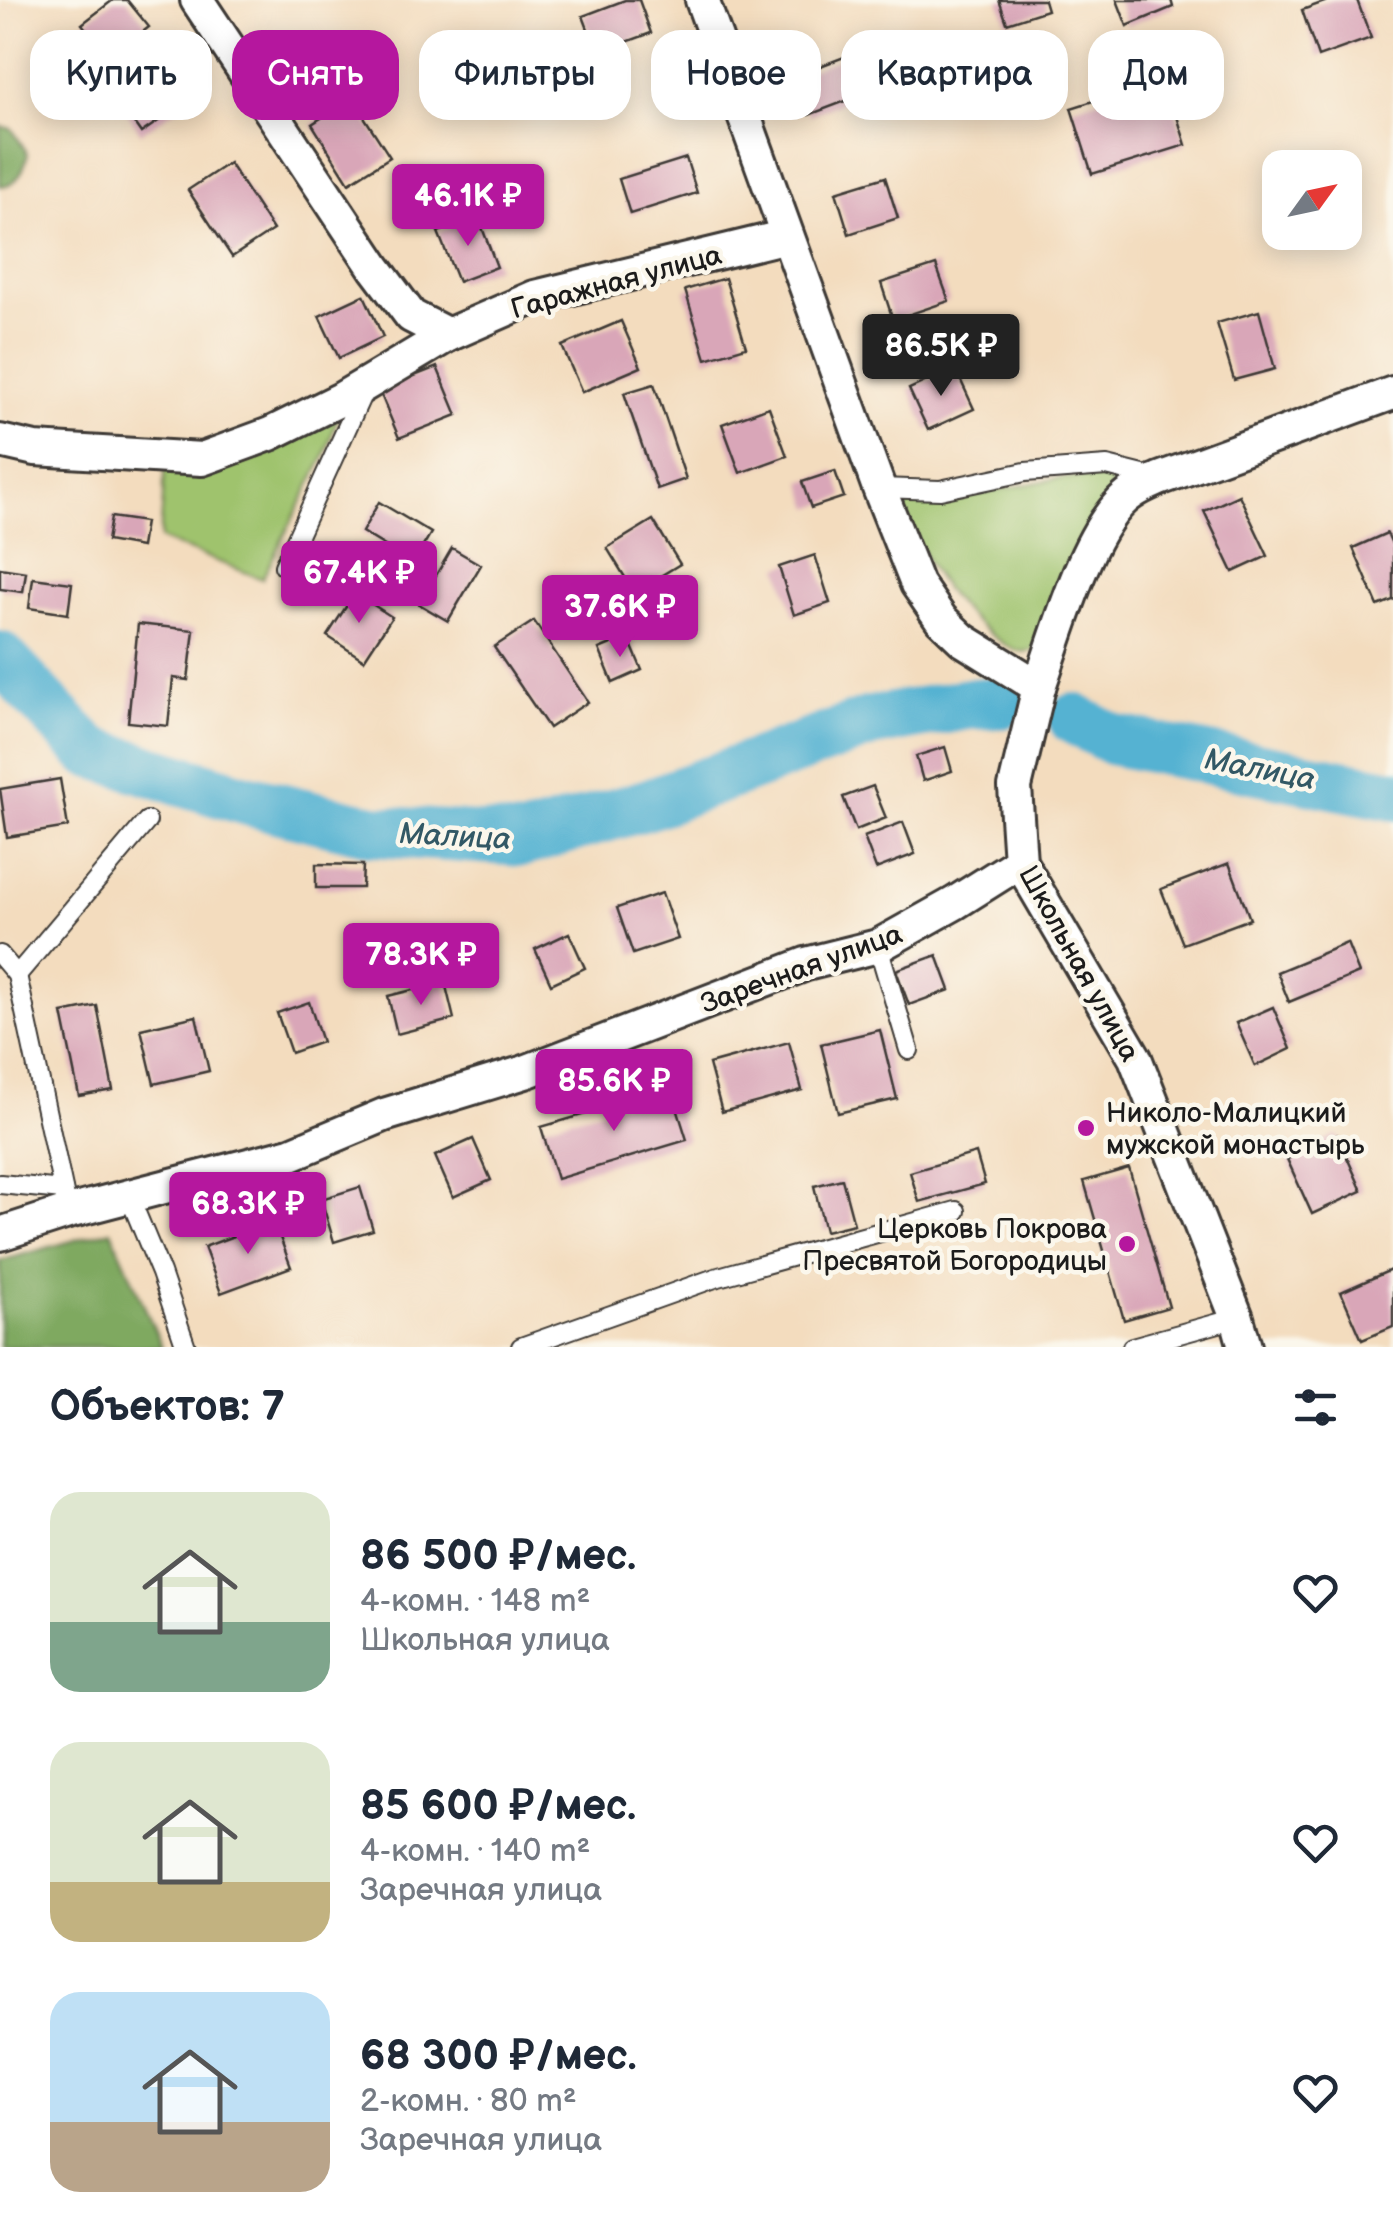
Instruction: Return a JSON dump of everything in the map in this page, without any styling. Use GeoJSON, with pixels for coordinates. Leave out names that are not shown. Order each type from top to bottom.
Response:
{"type":"FeatureCollection","features":[{"type":"Feature","properties":{"kind":"street"},"geometry":{"type":"LineString","coordinates":[[196,0],[411,316],[448,335]]}},
{"type":"Feature","properties":{"kind":"street"},"geometry":{"type":"LineString","coordinates":[[702,0],[917,584],[941,618],[964,640],[1040,686]]}},
{"type":"Feature","properties":{"kind":"street","name":"Гаражная улица"},"geometry":{"type":"LineString","coordinates":[[0,441],[35,449],[202,459],[270,434],[341,399],[448,335],[535,297],[787,236]]}},
{"type":"Feature","properties":{"kind":"street","name":"Школьная улица"},"geometry":{"type":"LineString","coordinates":[[1241,1332],[1135,1058],[1020,862],[1015,787],[1040,686],[1083,564],[1099,530],[1129,494],[1159,478],[1393,393]]}},
{"type":"Feature","properties":{"kind":"street","name":"Заречная улица"},"geometry":{"type":"LineString","coordinates":[[0,1234],[66,1201],[129,1196],[290,1154],[384,1114],[525,1072],[806,964],[878,946],[1020,862]]}},
{"type":"Feature","properties":{"kind":"lane"},"geometry":{"type":"LineString","coordinates":[[284,566],[367,383]]}},
{"type":"Feature","properties":{"kind":"lane"},"geometry":{"type":"LineString","coordinates":[[879,488],[940,490],[1025,472],[1107,466],[1159,478]]}},
{"type":"Feature","properties":{"kind":"lane"},"geometry":{"type":"LineString","coordinates":[[18,975],[147,821]]}},
{"type":"Feature","properties":{"kind":"lane"},"geometry":{"type":"LineString","coordinates":[[878,946],[908,1050]]}},
{"type":"Feature","properties":{"kind":"lane"},"geometry":{"type":"LineString","coordinates":[[0,955],[18,975],[66,1201],[0,1184]]}},
{"type":"Feature","properties":{"kind":"lane"},"geometry":{"type":"LineString","coordinates":[[129,1196],[161,1272],[186,1347]]}},
{"type":"Feature","properties":{"kind":"lane"},"geometry":{"type":"LineString","coordinates":[[520,1347],[715,1278],[956,1211]]}},
{"type":"Feature","properties":{"kind":"lane"},"geometry":{"type":"LineString","coordinates":[[1132,1347],[1241,1332]]}},
{"type":"Feature","properties":{"kind":"green space"},"geometry":{"type":"Polygon","coordinates":[[[0,126],[12,129],[28,154],[16,180],[0,186],[0,126]]]}},
{"type":"Feature","properties":{"kind":"green space"},"geometry":{"type":"Polygon","coordinates":[[[340,411],[324,458],[262,579],[160,539],[165,469],[340,411]]]}},
{"type":"Feature","properties":{"kind":"green space"},"geometry":{"type":"Polygon","coordinates":[[[1102,475],[1116,478],[1113,486],[1041,646],[1029,651],[1003,644],[953,599],[931,567],[904,512],[915,499],[962,497],[1054,479],[1102,475]]]}},
{"type":"Feature","properties":{"kind":"green space"},"geometry":{"type":"Polygon","coordinates":[[[111,1230],[162,1347],[0,1347],[0,1261],[111,1230]]]}},
{"type":"Feature","properties":{"kind":"building"},"geometry":{"type":"Polygon","coordinates":[[[113,0],[127,0],[149,27],[87,30],[82,24],[113,0]]]}},
{"type":"Feature","properties":{"kind":"building"},"geometry":{"type":"Polygon","coordinates":[[[625,0],[639,0],[651,33],[631,40],[631,30],[588,30],[583,16],[625,0]]]}},
{"type":"Feature","properties":{"kind":"building"},"geometry":{"type":"Polygon","coordinates":[[[999,0],[1044,0],[1047,10],[1007,23],[999,0]]]}},
{"type":"Feature","properties":{"kind":"building"},"geometry":{"type":"Polygon","coordinates":[[[1117,0],[1171,0],[1173,7],[1127,26],[1117,0]]]}},
{"type":"Feature","properties":{"kind":"building"},"geometry":{"type":"Polygon","coordinates":[[[1330,0],[1357,0],[1371,38],[1318,57],[1302,10],[1330,0]]]}},
{"type":"Feature","properties":{"kind":"building"},"geometry":{"type":"Polygon","coordinates":[[[841,58],[841,103],[821,110],[821,66],[841,58]]]}},
{"type":"Feature","properties":{"kind":"building"},"geometry":{"type":"Polygon","coordinates":[[[1088,103],[1088,120],[1178,120],[1186,145],[1092,174],[1071,108],[1088,103]]]}},
{"type":"Feature","properties":{"kind":"building"},"geometry":{"type":"Polygon","coordinates":[[[132,120],[160,120],[141,133],[132,120]]]}},
{"type":"Feature","properties":{"kind":"building"},"geometry":{"type":"Polygon","coordinates":[[[318,120],[366,120],[390,157],[349,183],[312,124],[318,120]]]}},
{"type":"Feature","properties":{"kind":"building"},"geometry":{"type":"Polygon","coordinates":[[[686,158],[697,193],[630,214],[619,179],[686,158]]]}},
{"type":"Feature","properties":{"kind":"building"},"geometry":{"type":"Polygon","coordinates":[[[229,163],[273,230],[232,257],[188,190],[229,163]]]}},
{"type":"Feature","properties":{"kind":"building"},"geometry":{"type":"Polygon","coordinates":[[[885,177],[898,218],[849,234],[836,192],[885,177]]]}},
{"type":"Feature","properties":{"kind":"building"},"geometry":{"type":"Polygon","coordinates":[[[478,217],[497,267],[458,282],[438,232],[478,217]]]}},
{"type":"Feature","properties":{"kind":"building"},"geometry":{"type":"Polygon","coordinates":[[[936,265],[949,301],[893,320],[881,283],[936,265]]]}},
{"type":"Feature","properties":{"kind":"building"},"geometry":{"type":"Polygon","coordinates":[[[725,278],[746,347],[706,359],[685,290],[725,278]]]}},
{"type":"Feature","properties":{"kind":"building"},"geometry":{"type":"Polygon","coordinates":[[[364,295],[383,337],[339,358],[319,316],[364,295]]]}},
{"type":"Feature","properties":{"kind":"building"},"geometry":{"type":"Polygon","coordinates":[[[1259,311],[1275,369],[1234,380],[1217,323],[1259,311]]]}},
{"type":"Feature","properties":{"kind":"building"},"geometry":{"type":"Polygon","coordinates":[[[621,321],[641,367],[582,392],[562,346],[621,321]]]}},
{"type":"Feature","properties":{"kind":"building"},"geometry":{"type":"Polygon","coordinates":[[[437,367],[457,415],[399,438],[379,390],[437,367]]]}},
{"type":"Feature","properties":{"kind":"building"},"geometry":{"type":"Polygon","coordinates":[[[955,368],[974,409],[928,430],[909,389],[955,368]]]}},
{"type":"Feature","properties":{"kind":"building"},"geometry":{"type":"Polygon","coordinates":[[[654,384],[686,479],[657,489],[624,393],[654,384]]]}},
{"type":"Feature","properties":{"kind":"building"},"geometry":{"type":"Polygon","coordinates":[[[769,407],[787,456],[740,473],[722,424],[769,407]]]}},
{"type":"Feature","properties":{"kind":"building"},"geometry":{"type":"Polygon","coordinates":[[[835,471],[844,497],[811,508],[802,482],[835,471]]]}},
{"type":"Feature","properties":{"kind":"building"},"geometry":{"type":"Polygon","coordinates":[[[1239,495],[1268,556],[1233,572],[1204,511],[1239,495]]]}},
{"type":"Feature","properties":{"kind":"building"},"geometry":{"type":"Polygon","coordinates":[[[379,502],[431,533],[413,563],[362,532],[379,502]]]}},
{"type":"Feature","properties":{"kind":"building"},"geometry":{"type":"Polygon","coordinates":[[[111,517],[145,522],[141,547],[107,541],[111,517]]]}},
{"type":"Feature","properties":{"kind":"building"},"geometry":{"type":"Polygon","coordinates":[[[653,520],[680,564],[634,592],[607,548],[653,520]]]}},
{"type":"Feature","properties":{"kind":"building"},"geometry":{"type":"Polygon","coordinates":[[[1387,533],[1393,546],[1393,600],[1378,606],[1353,548],[1387,533]]]}},
{"type":"Feature","properties":{"kind":"building"},"geometry":{"type":"Polygon","coordinates":[[[452,548],[481,565],[448,621],[419,604],[452,548]]]}},
{"type":"Feature","properties":{"kind":"building"},"geometry":{"type":"Polygon","coordinates":[[[815,555],[830,603],[794,615],[779,567],[815,555]]]}},
{"type":"Feature","properties":{"kind":"building"},"geometry":{"type":"Polygon","coordinates":[[[0,568],[26,572],[23,592],[0,589],[0,568]]]}},
{"type":"Feature","properties":{"kind":"building"},"geometry":{"type":"Polygon","coordinates":[[[33,578],[72,583],[68,614],[29,608],[33,578]]]}},
{"type":"Feature","properties":{"kind":"building"},"geometry":{"type":"Polygon","coordinates":[[[355,593],[392,617],[364,660],[327,636],[355,593]]]}},
{"type":"Feature","properties":{"kind":"building"},"geometry":{"type":"Polygon","coordinates":[[[534,621],[588,702],[549,728],[494,647],[534,621]]]}},
{"type":"Feature","properties":{"kind":"building"},"geometry":{"type":"Polygon","coordinates":[[[138,624],[194,630],[188,680],[173,678],[168,726],[128,722],[138,624]]]}},
{"type":"Feature","properties":{"kind":"building"},"geometry":{"type":"Polygon","coordinates":[[[628,637],[642,670],[613,683],[599,649],[628,637]]]}},
{"type":"Feature","properties":{"kind":"building"},"geometry":{"type":"Polygon","coordinates":[[[945,747],[952,771],[923,781],[916,756],[945,747]]]}},
{"type":"Feature","properties":{"kind":"building"},"geometry":{"type":"Polygon","coordinates":[[[60,779],[68,827],[7,837],[0,789],[60,779]]]}},
{"type":"Feature","properties":{"kind":"building"},"geometry":{"type":"Polygon","coordinates":[[[873,786],[886,818],[856,830],[843,797],[873,786]]]}},
{"type":"Feature","properties":{"kind":"building"},"geometry":{"type":"Polygon","coordinates":[[[903,822],[915,854],[876,869],[864,837],[903,822]]]}},
{"type":"Feature","properties":{"kind":"building"},"geometry":{"type":"Polygon","coordinates":[[[1229,863],[1250,919],[1183,944],[1161,889],[1229,863]]]}},
{"type":"Feature","properties":{"kind":"building"},"geometry":{"type":"Polygon","coordinates":[[[316,864],[363,865],[362,888],[316,888],[316,864]]]}},
{"type":"Feature","properties":{"kind":"building"},"geometry":{"type":"Polygon","coordinates":[[[662,893],[678,939],[633,954],[617,908],[662,893]]]}},
{"type":"Feature","properties":{"kind":"building"},"geometry":{"type":"Polygon","coordinates":[[[569,933],[585,968],[551,984],[535,949],[569,933]]]}},
{"type":"Feature","properties":{"kind":"building"},"geometry":{"type":"Polygon","coordinates":[[[1347,943],[1359,973],[1289,1002],[1277,972],[1347,943]]]}},
{"type":"Feature","properties":{"kind":"building"},"geometry":{"type":"Polygon","coordinates":[[[937,955],[950,990],[909,1005],[896,970],[937,955]]]}},
{"type":"Feature","properties":{"kind":"building"},"geometry":{"type":"Polygon","coordinates":[[[445,982],[454,1019],[397,1034],[388,996],[445,982]]]}},
{"type":"Feature","properties":{"kind":"building"},"geometry":{"type":"Polygon","coordinates":[[[309,1002],[322,1042],[291,1053],[277,1013],[309,1002]]]}},
{"type":"Feature","properties":{"kind":"building"},"geometry":{"type":"Polygon","coordinates":[[[97,1006],[113,1090],[79,1096],[62,1013],[97,1006]]]}},
{"type":"Feature","properties":{"kind":"building"},"geometry":{"type":"Polygon","coordinates":[[[1273,1007],[1291,1049],[1255,1066],[1236,1023],[1273,1007]]]}},
{"type":"Feature","properties":{"kind":"building"},"geometry":{"type":"Polygon","coordinates":[[[196,1016],[209,1071],[154,1084],[141,1029],[196,1016]]]}},
{"type":"Feature","properties":{"kind":"building"},"geometry":{"type":"Polygon","coordinates":[[[880,1030],[897,1099],[838,1113],[821,1044],[880,1030]]]}},
{"type":"Feature","properties":{"kind":"building"},"geometry":{"type":"Polygon","coordinates":[[[789,1042],[802,1090],[722,1112],[709,1064],[789,1042]]]}},
{"type":"Feature","properties":{"kind":"building"},"geometry":{"type":"Polygon","coordinates":[[[671,1089],[687,1140],[557,1179],[541,1127],[671,1089]]]}},
{"type":"Feature","properties":{"kind":"building"},"geometry":{"type":"Polygon","coordinates":[[[1337,1135],[1362,1191],[1312,1214],[1287,1159],[1337,1135]]]}},
{"type":"Feature","properties":{"kind":"building"},"geometry":{"type":"Polygon","coordinates":[[[473,1139],[491,1180],[453,1197],[435,1156],[473,1139]]]}},
{"type":"Feature","properties":{"kind":"building"},"geometry":{"type":"Polygon","coordinates":[[[976,1153],[985,1184],[919,1202],[910,1172],[976,1153]]]}},
{"type":"Feature","properties":{"kind":"building","name":"Церковь Покрова Пресвятой Богородицы"},"geometry":{"type":"Polygon","coordinates":[[[1129,1168],[1169,1307],[1124,1320],[1084,1181],[1129,1168]]]}},
{"type":"Feature","properties":{"kind":"building"},"geometry":{"type":"Polygon","coordinates":[[[842,1179],[854,1224],[825,1231],[814,1186],[842,1179]]]}},
{"type":"Feature","properties":{"kind":"building"},"geometry":{"type":"Polygon","coordinates":[[[360,1187],[373,1230],[334,1242],[321,1199],[360,1187]]]}},
{"type":"Feature","properties":{"kind":"building"},"geometry":{"type":"Polygon","coordinates":[[[274,1221],[291,1267],[221,1293],[204,1247],[274,1221]]]}},
{"type":"Feature","properties":{"kind":"building"},"geometry":{"type":"Polygon","coordinates":[[[1393,1269],[1393,1327],[1362,1340],[1341,1292],[1393,1269]]]}},
{"type":"Feature","properties":{"kind":"waterway","name":"Малица"},"geometry":{"type":"LineString","coordinates":[[0,657],[90,752],[243,799],[374,831],[523,841],[649,804],[870,722],[968,704],[1001,703]]}},
{"type":"Feature","properties":{"kind":"waterway","name":"Малица"},"geometry":{"type":"LineString","coordinates":[[1074,719],[1114,740],[1393,795]]}},
{"type":"Feature","properties":{"kind":"place","name":"Николо-Малицкий мужской монастырь"},"geometry":{"type":"Point","coordinates":[1086,1128]}},
{"type":"Feature","properties":{"kind":"place","name":"Церковь Покрова Пресвятой Богородицы"},"geometry":{"type":"Point","coordinates":[1127,1244]}}]}
